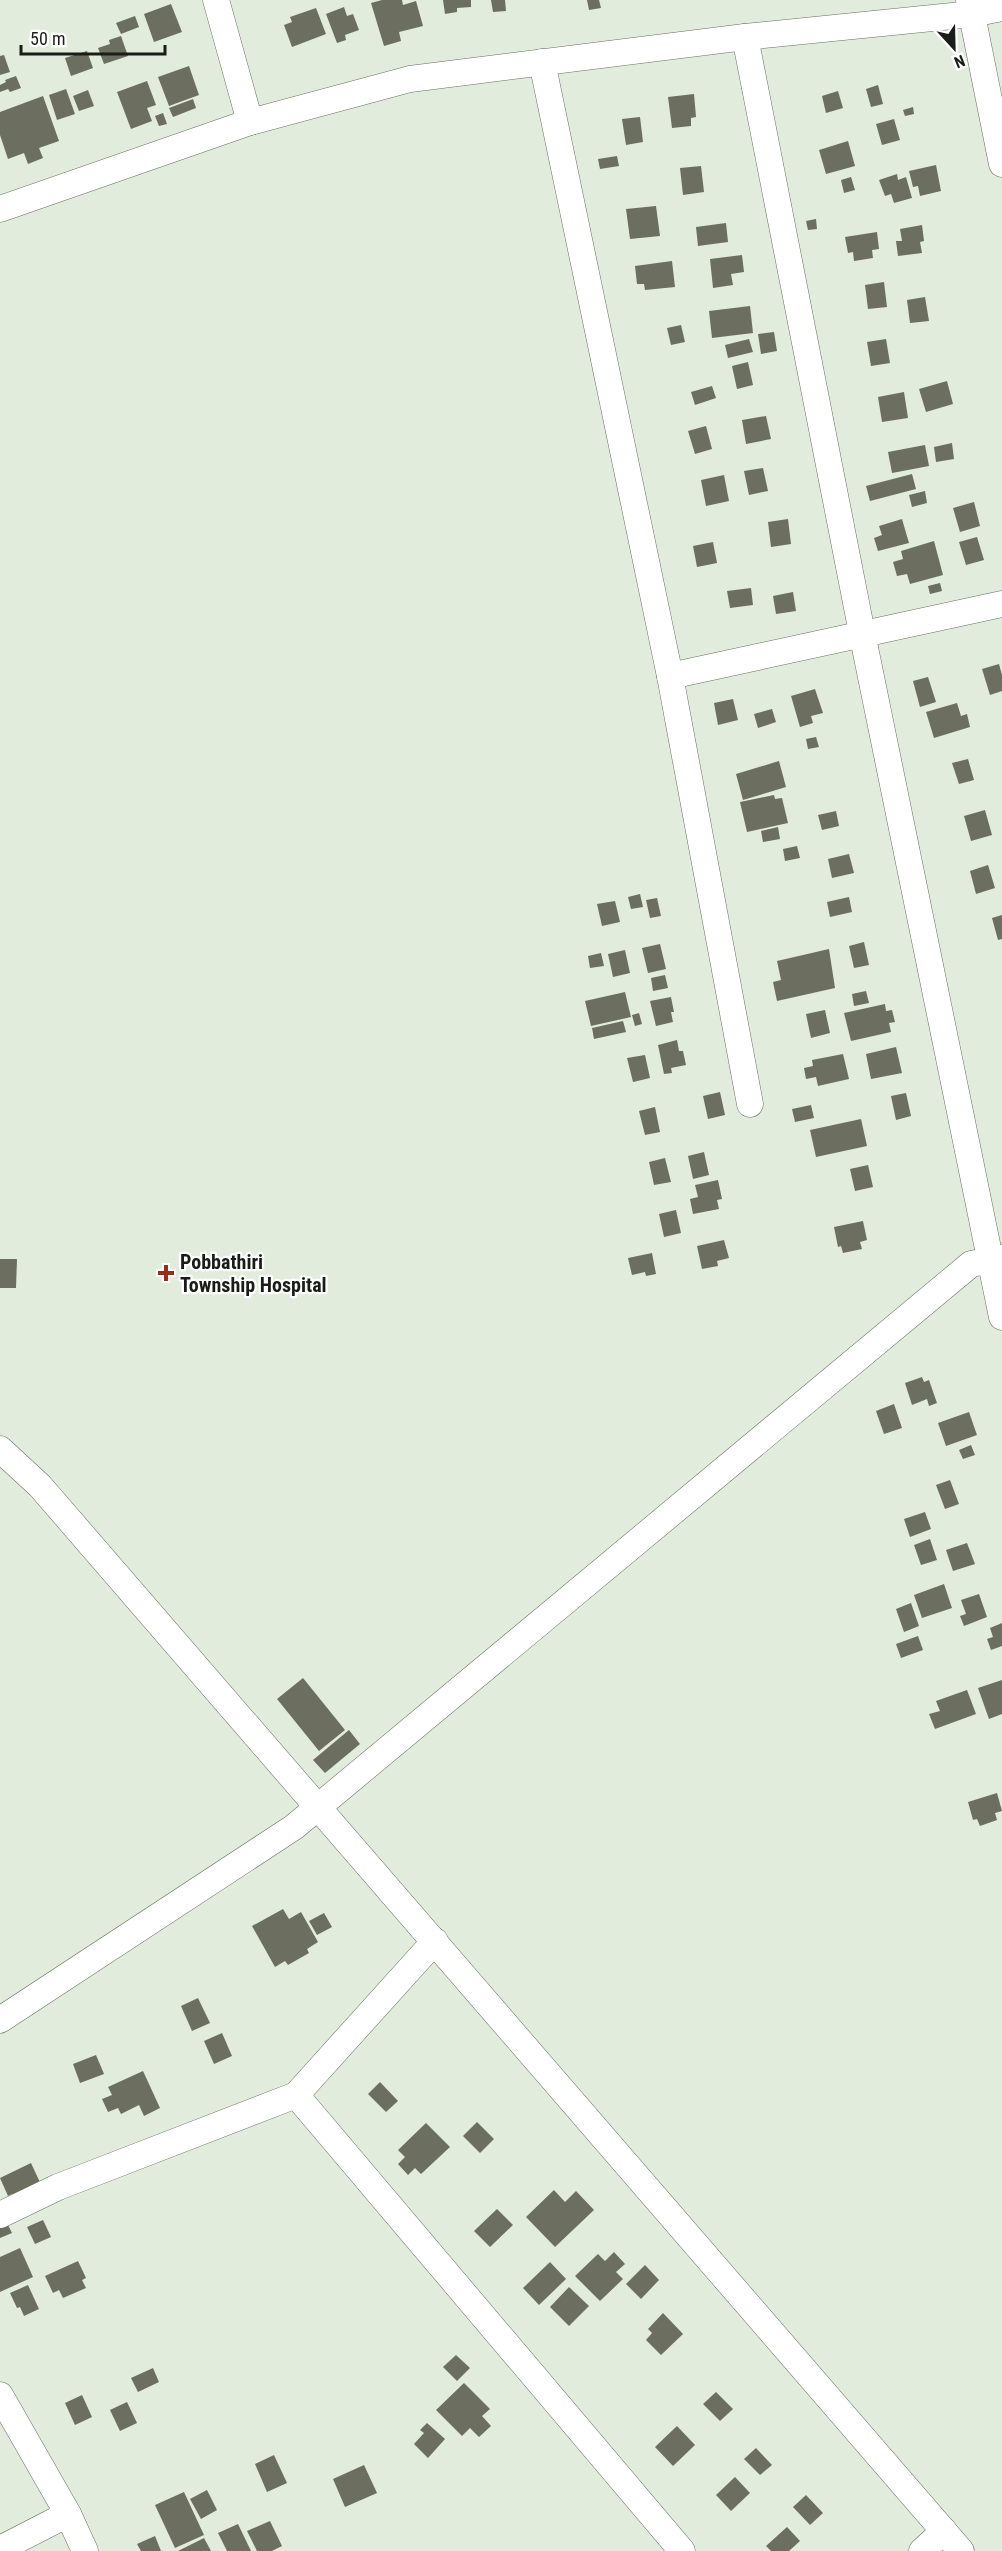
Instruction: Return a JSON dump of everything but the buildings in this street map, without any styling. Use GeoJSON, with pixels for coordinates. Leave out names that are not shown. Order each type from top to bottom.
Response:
{"type":"FeatureCollection","features":[{"type":"Feature","properties":{"kind":"street"},"geometry":{"type":"LineString","coordinates":[[216,0],[250,122]]}},
{"type":"Feature","properties":{"kind":"street"},"geometry":{"type":"LineString","coordinates":[[0,209],[250,122],[410,79],[970,7],[1002,8]]}},
{"type":"Feature","properties":{"kind":"street"},"geometry":{"type":"LineString","coordinates":[[970,7],[1002,164]]}},
{"type":"Feature","properties":{"kind":"street"},"geometry":{"type":"LineString","coordinates":[[745,37],[862,633],[997,1259],[1002,1317]]}},
{"type":"Feature","properties":{"kind":"street"},"geometry":{"type":"LineString","coordinates":[[542,62],[670,676],[750,1104]]}},
{"type":"Feature","properties":{"kind":"street"},"geometry":{"type":"LineString","coordinates":[[670,676],[1002,604]]}},
{"type":"Feature","properties":{"kind":"street"},"geometry":{"type":"LineString","coordinates":[[0,2020],[294,1827],[971,1264],[997,1259]]}},
{"type":"Feature","properties":{"kind":"street"},"geometry":{"type":"LineString","coordinates":[[0,1449],[40,1486],[961,2551]]}},
{"type":"Feature","properties":{"kind":"street"},"geometry":{"type":"LineString","coordinates":[[0,2215],[58,2187],[296,2096],[435,1941]]}},
{"type":"Feature","properties":{"kind":"street"},"geometry":{"type":"LineString","coordinates":[[296,2096],[682,2551]]}},
{"type":"Feature","properties":{"kind":"street"},"geometry":{"type":"LineString","coordinates":[[0,2395],[68,2514],[86,2551]]}},
{"type":"Feature","properties":{"kind":"street"},"geometry":{"type":"LineString","coordinates":[[0,2549],[68,2514]]}},
{"type":"Feature","properties":{"kind":"street"},"geometry":{"type":"LineString","coordinates":[[922,2551],[944,2531]]}},
{"type":"Feature","properties":{"kind":"place","name":"Pobbathiri Township Hospital"},"geometry":{"type":"Point","coordinates":[166,1273]}}]}
